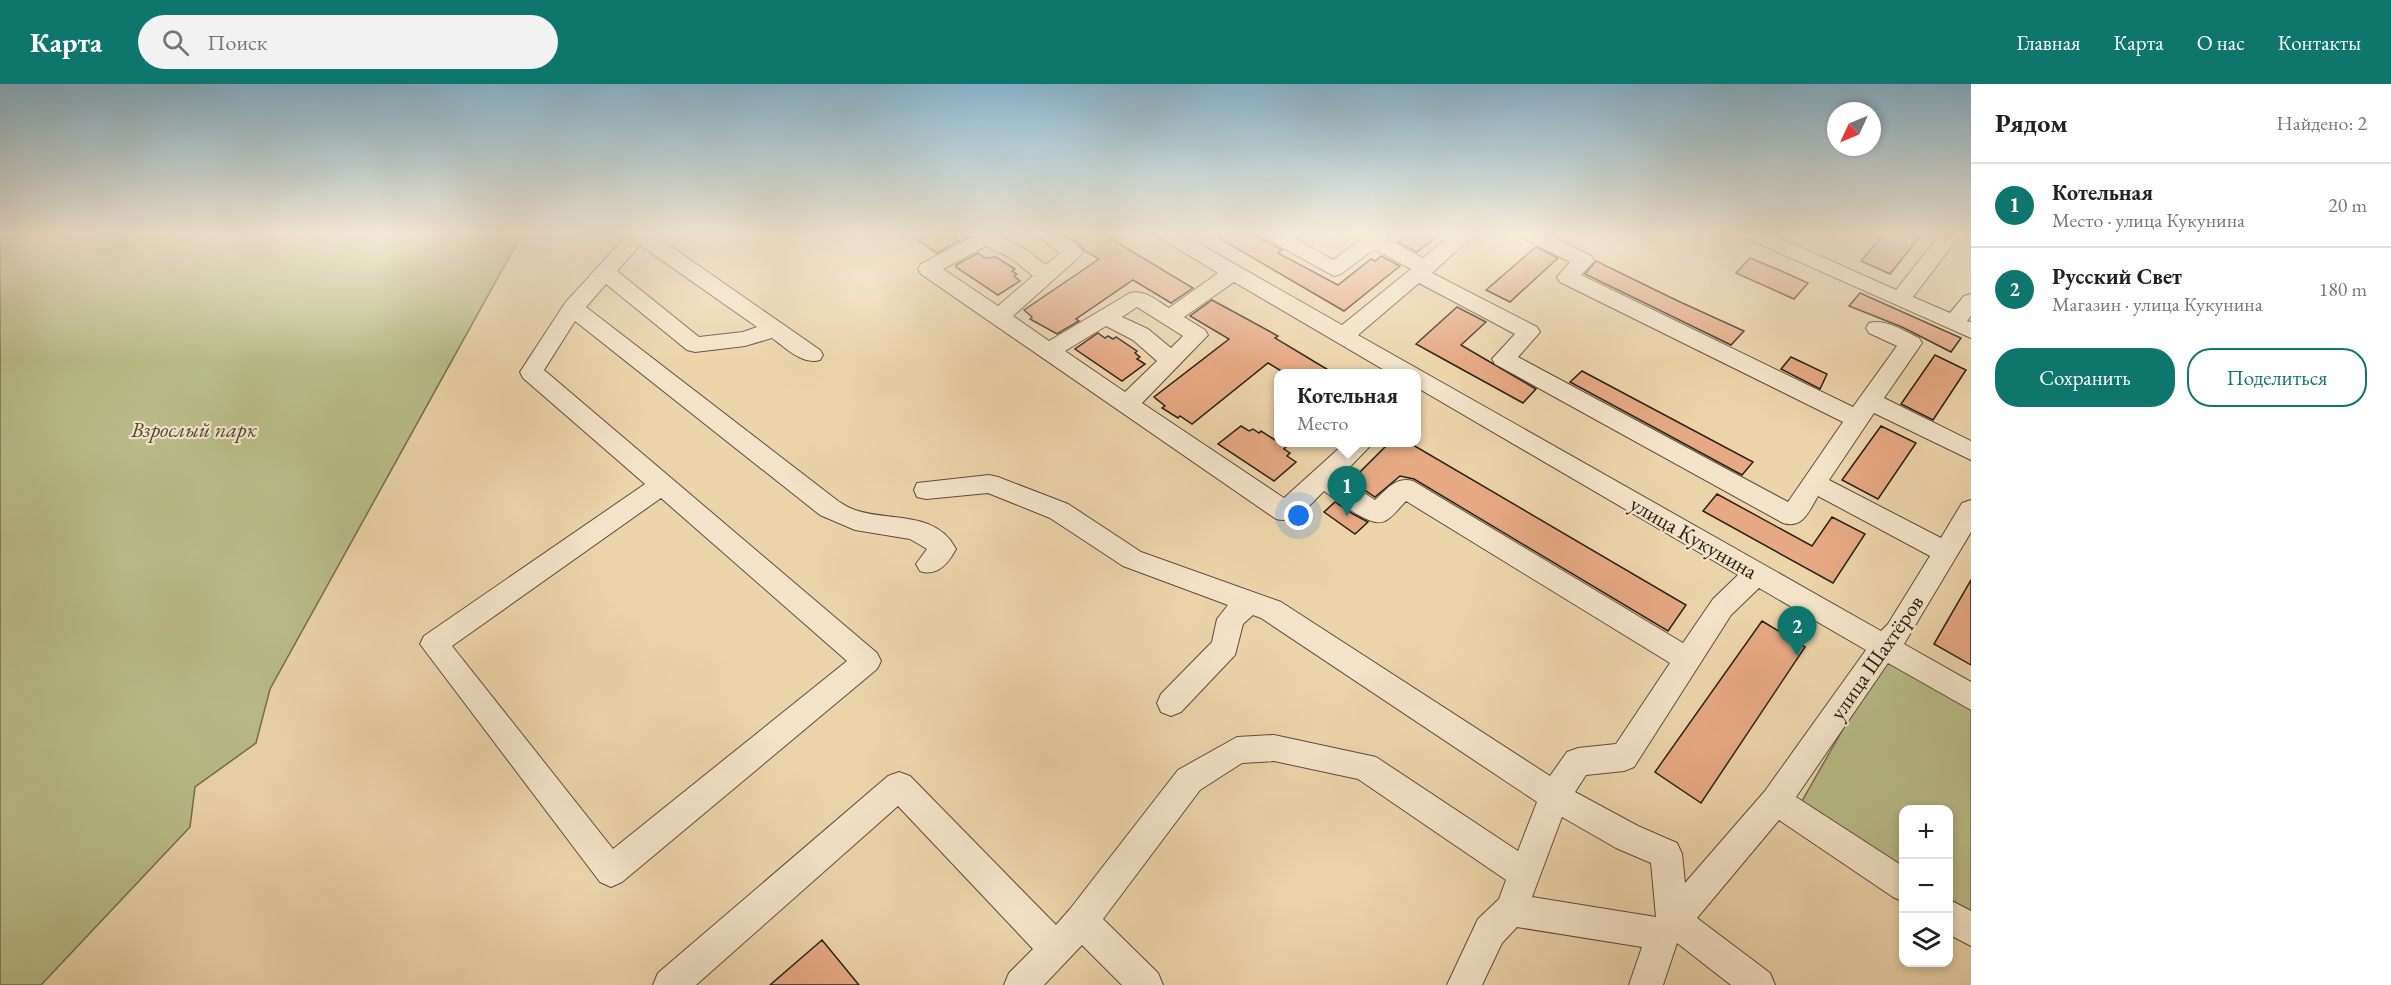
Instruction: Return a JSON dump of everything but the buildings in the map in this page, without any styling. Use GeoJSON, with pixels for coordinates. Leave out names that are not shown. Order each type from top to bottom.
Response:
{"type":"FeatureCollection","features":[{"type":"Feature","properties":{"kind":"street"},"geometry":{"type":"LineString","coordinates":[[601,276],[573,308],[531,372],[662,484],[867,661],[611,871],[435,644],[662,484]]}},
{"type":"Feature","properties":{"kind":"street"},"geometry":{"type":"LineString","coordinates":[[610,276],[695,345],[745,339],[775,329]]}},
{"type":"Feature","properties":{"kind":"street"},"geometry":{"type":"LineString","coordinates":[[700,276],[812,355]]}},
{"type":"Feature","properties":{"kind":"street"},"geometry":{"type":"LineString","coordinates":[[938,276],[1285,512],[1357,447]]}},
{"type":"Feature","properties":{"kind":"street"},"geometry":{"type":"LineString","coordinates":[[1169,318],[1227,276]]}},
{"type":"Feature","properties":{"kind":"street","name":"улица Кукунина"},"geometry":{"type":"LineString","coordinates":[[1240,276],[1396,369]]}},
{"type":"Feature","properties":{"kind":"street"},"geometry":{"type":"LineString","coordinates":[[1343,336],[1415,276]]}},
{"type":"Feature","properties":{"kind":"street"},"geometry":{"type":"LineString","coordinates":[[1430,276],[1529,332],[1503,359],[1792,516],[1863,410],[1911,344],[1876,328]]}},
{"type":"Feature","properties":{"kind":"street"},"geometry":{"type":"LineString","coordinates":[[1568,276],[1863,410],[1971,451]]}},
{"type":"Feature","properties":{"kind":"street"},"geometry":{"type":"LineString","coordinates":[[1833,276],[1900,299],[1963,327],[1971,301]]}},
{"type":"Feature","properties":{"kind":"street"},"geometry":{"type":"LineString","coordinates":[[1900,299],[1918,276]]}},
{"type":"Feature","properties":{"kind":"street"},"geometry":{"type":"LineString","coordinates":[[999,317],[1045,277]]}},
{"type":"Feature","properties":{"kind":"street"},"geometry":{"type":"LineString","coordinates":[[1050,351],[1137,298],[1197,335],[1127,404]]}},
{"type":"Feature","properties":{"kind":"street"},"geometry":{"type":"LineString","coordinates":[[573,308],[829,508],[853,520],[927,533],[943,549],[929,564]]}},
{"type":"Feature","properties":{"kind":"street"},"geometry":{"type":"LineString","coordinates":[[1104,318],[1122,324],[1160,348],[1170,362]]}},
{"type":"Feature","properties":{"kind":"street","name":"улица Кукунина"},"geometry":{"type":"LineString","coordinates":[[1421,384],[1757,573],[1971,698]]}},
{"type":"Feature","properties":{"kind":"street"},"geometry":{"type":"LineString","coordinates":[[1323,478],[1377,514],[1404,488],[1687,659]]}},
{"type":"Feature","properties":{"kind":"street"},"geometry":{"type":"LineString","coordinates":[[1814,483],[1946,552]]}},
{"type":"Feature","properties":{"kind":"street"},"geometry":{"type":"LineString","coordinates":[[926,490],[989,484],[1059,511],[1132,559],[1271,610],[1554,796],[1627,837],[1666,854],[1668,927],[1646,985]]}},
{"type":"Feature","properties":{"kind":"street","name":"улица Шахтёров"},"geometry":{"type":"LineString","coordinates":[[1668,927],[1776,801],[1884,647],[1898,632],[1971,510]]}},
{"type":"Feature","properties":{"kind":"street"},"geometry":{"type":"LineString","coordinates":[[1464,985],[1490,931],[1511,910],[1554,796],[1578,762],[1624,757],[1722,607],[1757,573]]}},
{"type":"Feature","properties":{"kind":"street"},"geometry":{"type":"LineString","coordinates":[[1171,703],[1225,647],[1231,619],[1249,602]]}},
{"type":"Feature","properties":{"kind":"street"},"geometry":{"type":"LineString","coordinates":[[1021,985],[1082,921],[1189,780],[1237,750],[1274,748],[1365,767],[1525,874]]}},
{"type":"Feature","properties":{"kind":"street"},"geometry":{"type":"LineString","coordinates":[[670,985],[899,786],[1056,948]]}},
{"type":"Feature","properties":{"kind":"street"},"geometry":{"type":"LineString","coordinates":[[1776,801],[1899,883]]}},
{"type":"Feature","properties":{"kind":"street"},"geometry":{"type":"LineString","coordinates":[[1511,910],[1668,927],[1758,985]]}},
{"type":"Feature","properties":{"kind":"street"},"geometry":{"type":"LineString","coordinates":[[1953,918],[1971,930]]}},
{"type":"Feature","properties":{"kind":"street"},"geometry":{"type":"LineString","coordinates":[[1082,921],[1146,985]]}},
{"type":"Feature","properties":{"kind":"green space","name":"Взрослый парк"},"geometry":{"type":"Polygon","coordinates":[[[0,276],[499,276],[270,689],[256,743],[195,787],[190,827],[41,985],[0,985],[0,276]]]}},
{"type":"Feature","properties":{"kind":"green space"},"geometry":{"type":"Polygon","coordinates":[[[1883,659],[1971,710],[1971,913],[1953,901],[1953,805],[1899,805],[1899,865],[1802,801],[1883,659]]]}},
{"type":"Feature","properties":{"kind":"place","name":"Котельная"},"geometry":{"type":"Point","coordinates":[1347,516]}},
{"type":"Feature","properties":{"kind":"place","name":"Русский Свет"},"geometry":{"type":"Point","coordinates":[1797,656]}}]}
